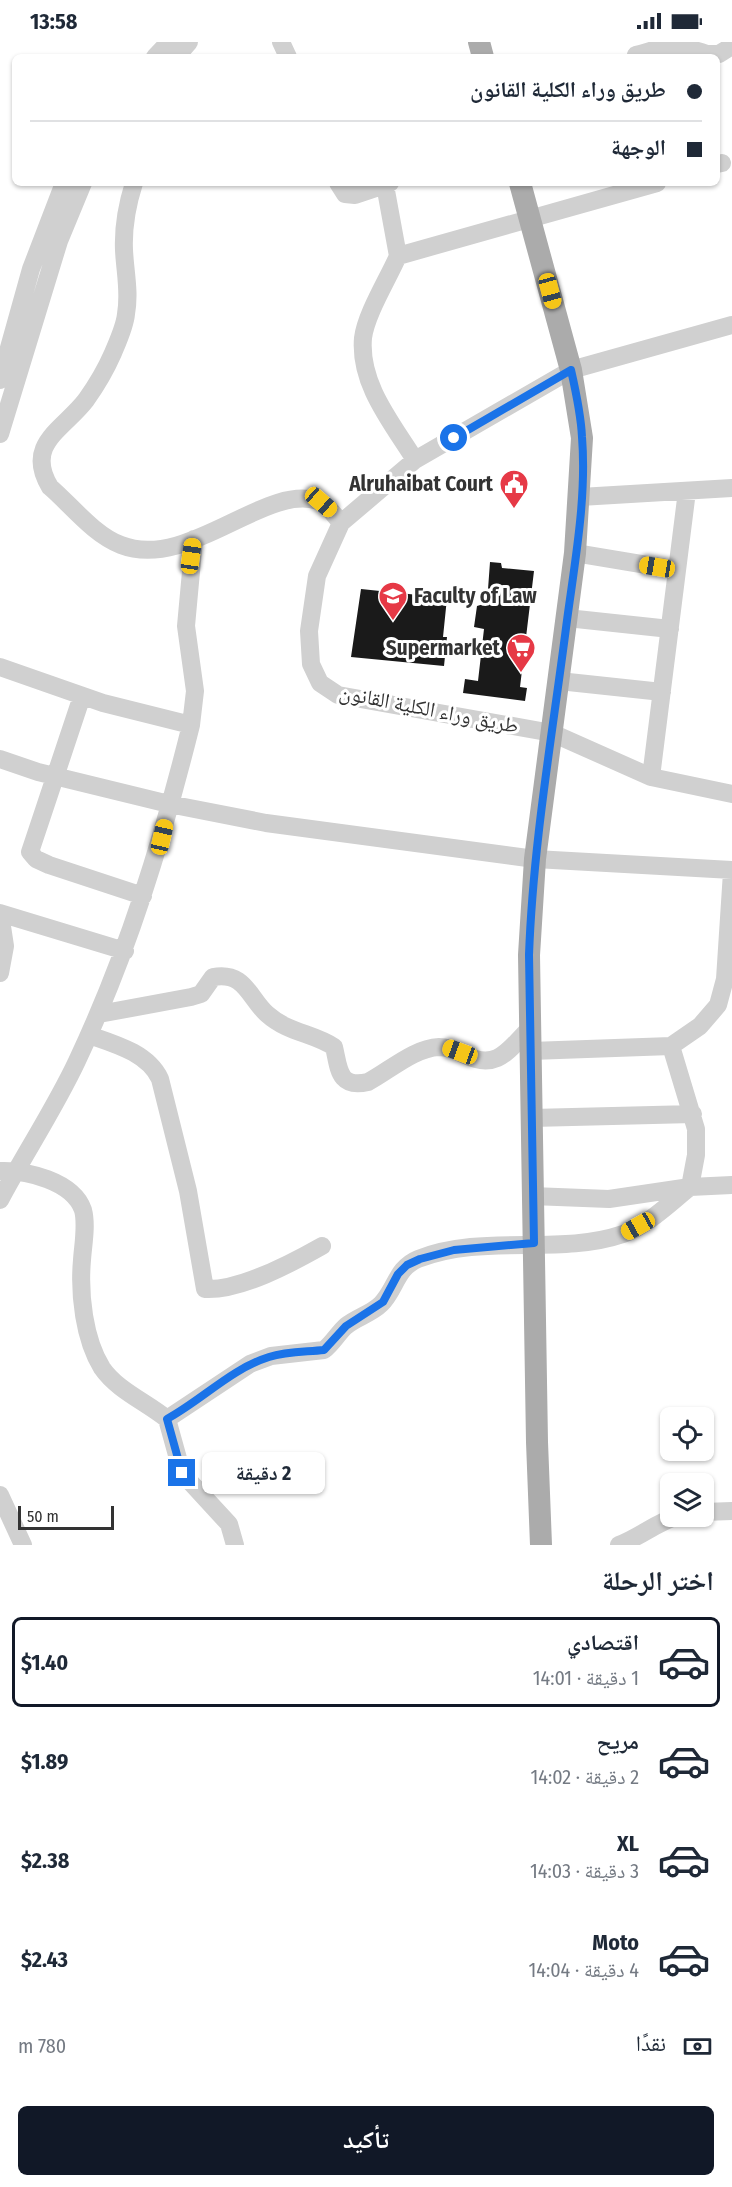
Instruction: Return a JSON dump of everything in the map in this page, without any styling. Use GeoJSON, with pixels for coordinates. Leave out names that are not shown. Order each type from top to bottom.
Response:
{"type":"FeatureCollection","features":[{"type":"Feature","properties":{"kind":"main road"},"geometry":{"type":"LineString","coordinates":[[520,186],[571,370],[582,438],[575,554],[535,859],[529,955],[532,1196],[541,1545]]}},
{"type":"Feature","properties":{"kind":"street"},"geometry":{"type":"LineString","coordinates":[[633,51],[674,45],[686,46],[703,54]]}},
{"type":"Feature","properties":{"kind":"street"},"geometry":{"type":"LineString","coordinates":[[719,54],[732,46]]}},
{"type":"Feature","properties":{"kind":"street"},"geometry":{"type":"LineString","coordinates":[[165,54],[182,49]]}},
{"type":"Feature","properties":{"kind":"street"},"geometry":{"type":"LineString","coordinates":[[0,434],[9,360],[31,269],[63,186]]}},
{"type":"Feature","properties":{"kind":"street"},"geometry":{"type":"LineString","coordinates":[[0,380],[82,186]]}},
{"type":"Feature","properties":{"kind":"street"},"geometry":{"type":"LineString","coordinates":[[133,186],[124,225],[128,285],[126,316],[113,352],[100,378],[85,401],[53,433],[45,445],[41,460],[44,476],[50,486],[94,527],[120,545],[152,552],[194,539],[276,505],[303,498],[321,502],[341,523]]}},
{"type":"Feature","properties":{"kind":"street"},"geometry":{"type":"LineString","coordinates":[[340,186],[345,194],[355,195],[382,186]]}},
{"type":"Feature","properties":{"kind":"street"},"geometry":{"type":"LineString","coordinates":[[388,186],[398,256],[363,336],[364,356],[366,373],[378,400],[415,460]]}},
{"type":"Feature","properties":{"kind":"street"},"geometry":{"type":"LineString","coordinates":[[398,256],[530,221],[647,186]]}},
{"type":"Feature","properties":{"kind":"street","name":"طريق وراء الكلية القانون"},"geometry":{"type":"LineString","coordinates":[[732,325],[571,370],[415,460],[341,523],[317,576],[309,631],[311,664],[320,683],[338,695],[552,733],[651,777],[732,794]]}},
{"type":"Feature","properties":{"kind":"street"},"geometry":{"type":"LineString","coordinates":[[580,497],[732,488]]}},
{"type":"Feature","properties":{"kind":"street"},"geometry":{"type":"LineString","coordinates":[[651,777],[687,491]]}},
{"type":"Feature","properties":{"kind":"street"},"geometry":{"type":"LineString","coordinates":[[0,1200],[8,1171],[89,1035],[99,1014],[125,951],[143,897],[191,725],[195,691],[186,626],[194,539]]}},
{"type":"Feature","properties":{"kind":"street"},"geometry":{"type":"LineString","coordinates":[[575,554],[677,570]]}},
{"type":"Feature","properties":{"kind":"street"},"geometry":{"type":"LineString","coordinates":[[567,618],[670,629]]}},
{"type":"Feature","properties":{"kind":"street"},"geometry":{"type":"LineString","coordinates":[[0,667],[82,696],[191,725]]}},
{"type":"Feature","properties":{"kind":"street"},"geometry":{"type":"LineString","coordinates":[[559,681],[662,692]]}},
{"type":"Feature","properties":{"kind":"street"},"geometry":{"type":"LineString","coordinates":[[82,696],[57,776],[32,840],[30,852],[36,859],[49,865],[143,897]]}},
{"type":"Feature","properties":{"kind":"street"},"geometry":{"type":"LineString","coordinates":[[0,759],[169,804],[266,822],[535,859],[732,871],[725,979],[718,1005],[700,1026],[671,1046],[531,1051]]}},
{"type":"Feature","properties":{"kind":"street"},"geometry":{"type":"LineString","coordinates":[[0,973],[5,946],[0,913],[125,951]]}},
{"type":"Feature","properties":{"kind":"street"},"geometry":{"type":"LineString","coordinates":[[99,1014],[191,997],[201,993],[213,977],[223,975],[245,987],[267,1014],[280,1024],[334,1047],[341,1076],[350,1083],[358,1084],[368,1082],[420,1052],[437,1047],[448,1048],[484,1063],[492,1061],[503,1054],[530,1028]]}},
{"type":"Feature","properties":{"kind":"street"},"geometry":{"type":"LineString","coordinates":[[89,1035],[123,1047],[142,1058],[156,1070],[188,1191],[205,1289],[247,1280],[294,1261],[322,1246]]}},
{"type":"Feature","properties":{"kind":"street"},"geometry":{"type":"LineString","coordinates":[[167,1419],[250,1364],[271,1356],[324,1350],[346,1326],[383,1302],[398,1274],[413,1262],[465,1248],[592,1240],[623,1234],[652,1217],[690,1187],[697,1141],[693,1114],[671,1046]]}},
{"type":"Feature","properties":{"kind":"street"},"geometry":{"type":"LineString","coordinates":[[532,1118],[693,1114]]}},
{"type":"Feature","properties":{"kind":"street"},"geometry":{"type":"LineString","coordinates":[[8,1171],[55,1183],[74,1195],[83,1210],[81,1290],[95,1351],[102,1368],[116,1384],[167,1419],[182,1473],[229,1524],[235,1545]]}},
{"type":"Feature","properties":{"kind":"street"},"geometry":{"type":"LineString","coordinates":[[532,1196],[566,1200],[609,1199],[690,1187],[732,1185]]}},
{"type":"Feature","properties":{"kind":"street"},"geometry":{"type":"LineString","coordinates":[[0,1495],[23,1545]]}},
{"type":"Feature","properties":{"kind":"street"},"geometry":{"type":"LineString","coordinates":[[714,1512],[732,1511]]}},
{"type":"Feature","properties":{"kind":"street"},"geometry":{"type":"LineString","coordinates":[[619,1545],[641,1537],[660,1523]]}},
{"type":"Feature","properties":{"kind":"building"},"geometry":{"type":"Polygon","coordinates":[[[490,562],[501,563],[502,568],[534,571],[520,687],[527,688],[525,701],[463,693],[465,679],[478,681],[484,629],[474,627],[477,606],[487,603],[490,562]]]}},
{"type":"Feature","properties":{"kind":"building"},"geometry":{"type":"Polygon","coordinates":[[[361,589],[447,598],[443,637],[447,637],[444,666],[351,657],[361,589]]]}},
{"type":"Feature","properties":{"kind":"place","name":"Alruhaibat Court"},"geometry":{"type":"Point","coordinates":[514,510]}},
{"type":"Feature","properties":{"kind":"place","name":"Faculty of Law"},"geometry":{"type":"Point","coordinates":[393,622]}},
{"type":"Feature","properties":{"kind":"place","name":"Supermarket"},"geometry":{"type":"Point","coordinates":[521,674]}},
{"type":"Feature","properties":{"kind":"route"},"geometry":{"type":"LineString","coordinates":[[182,1473],[177,1464],[167,1419],[187,1408],[216,1385],[250,1364],[271,1356],[324,1350],[346,1326],[383,1302],[398,1274],[407,1265],[420,1259],[454,1250],[534,1243],[529,955],[535,859],[575,554],[582,476],[582,438],[571,370],[454,438]]}}]}
